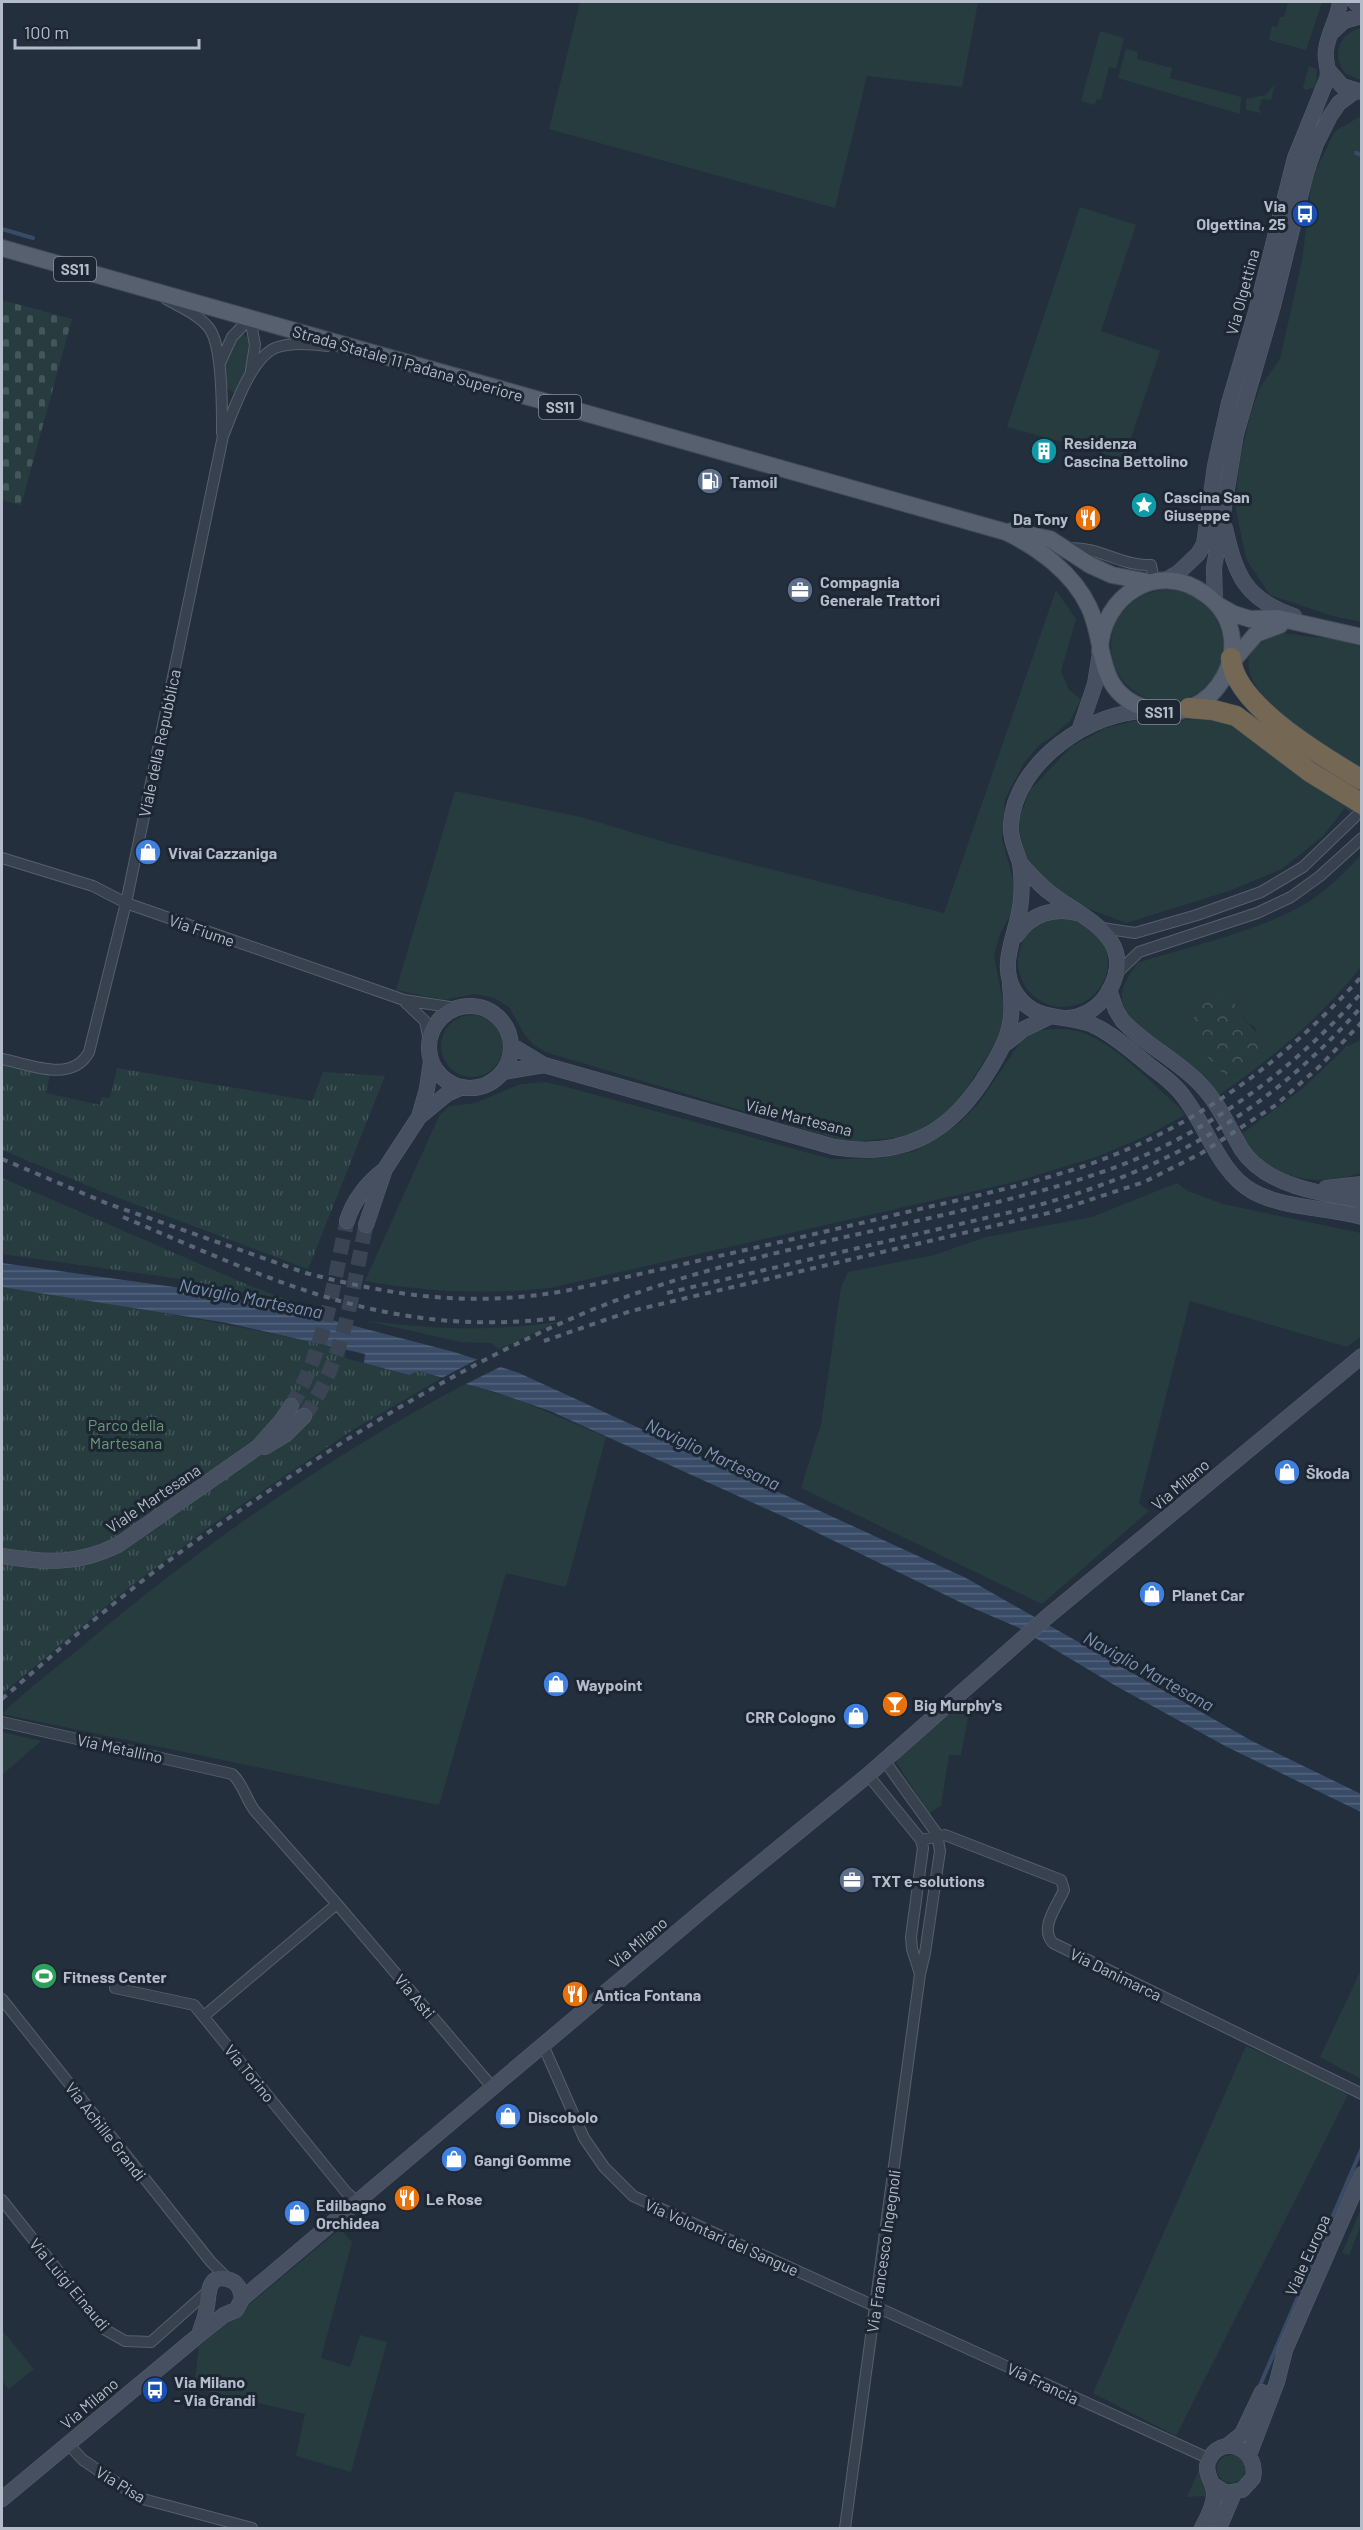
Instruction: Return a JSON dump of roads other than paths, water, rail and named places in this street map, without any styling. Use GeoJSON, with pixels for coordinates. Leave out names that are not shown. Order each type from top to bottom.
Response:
{"type":"FeatureCollection","features":[{"type":"Feature","properties":{"kind":"highway"},"geometry":{"type":"LineString","coordinates":[[1231,661],[1246,691],[1262,710],[1312,748],[1362,780]]}},
{"type":"Feature","properties":{"kind":"highway"},"geometry":{"type":"LineString","coordinates":[[1190,708],[1213,710],[1236,716],[1358,811]]}},
{"type":"Feature","properties":{"kind":"main road","name":"Strada Statale 11 Padana Superiore"},"geometry":{"type":"LineString","coordinates":[[2,248],[988,526],[1044,537],[1090,566],[1112,575],[1156,576],[1180,582],[1196,588],[1215,602],[1225,616],[1231,633],[1231,661],[1222,681],[1212,694],[1190,708],[1171,712],[1153,711],[1135,704],[1120,693],[1108,678],[1100,651],[1097,629],[1088,606],[1067,576],[1045,556],[1022,540],[988,526]]}},
{"type":"Feature","properties":{"kind":"main road","name":"Strada Statale 11 Padana Superiore"},"geometry":{"type":"LineString","coordinates":[[1100,651],[1106,620],[1117,602],[1156,576]]}},
{"type":"Feature","properties":{"kind":"main road"},"geometry":{"type":"LineString","coordinates":[[1215,602],[1245,618],[1258,620],[1278,618],[1362,638]]}},
{"type":"Feature","properties":{"kind":"main road"},"geometry":{"type":"LineString","coordinates":[[1231,661],[1245,644],[1262,631],[1277,625],[1309,624]]}},
{"type":"Feature","properties":{"kind":"street","name":"Via Olgettina"},"geometry":{"type":"LineString","coordinates":[[1156,576],[1178,573],[1198,554],[1204,544],[1215,466],[1230,397],[1257,308],[1295,158],[1319,103],[1329,71],[1325,52],[1340,2]]}},
{"type":"Feature","properties":{"kind":"street"},"geometry":{"type":"LineString","coordinates":[[1355,2],[1362,10]]}},
{"type":"Feature","properties":{"kind":"street"},"geometry":{"type":"LineString","coordinates":[[1332,32],[1344,21],[1362,16]]}},
{"type":"Feature","properties":{"kind":"street"},"geometry":{"type":"LineString","coordinates":[[1329,71],[1342,86],[1358,92]]}},
{"type":"Feature","properties":{"kind":"street","name":"Via Olgettina"},"geometry":{"type":"LineString","coordinates":[[1215,602],[1214,568],[1230,466],[1243,407],[1273,306],[1311,158],[1336,107],[1358,92]]}},
{"type":"Feature","properties":{"kind":"street","name":"Viale della Repubblica"},"geometry":{"type":"LineString","coordinates":[[149,289],[208,326],[214,338],[219,368],[223,436]]}},
{"type":"Feature","properties":{"kind":"street","name":"Viale della Repubblica"},"geometry":{"type":"LineString","coordinates":[[219,368],[229,341],[250,318]]}},
{"type":"Feature","properties":{"kind":"street","name":"Viale della Repubblica"},"geometry":{"type":"LineString","coordinates":[[250,318],[255,345],[250,376]]}},
{"type":"Feature","properties":{"kind":"street","name":"Viale della Repubblica"},"geometry":{"type":"LineString","coordinates":[[2,1059],[67,1070],[81,1063],[91,1048],[126,903],[223,436],[250,376],[266,355],[279,347],[307,344],[354,348]]}},
{"type":"Feature","properties":{"kind":"street"},"geometry":{"type":"LineString","coordinates":[[220,387],[230,394],[242,393]]}},
{"type":"Feature","properties":{"kind":"street"},"geometry":{"type":"LineString","coordinates":[[1223,521],[1233,562],[1244,585],[1267,605],[1309,624]]}},
{"type":"Feature","properties":{"kind":"street"},"geometry":{"type":"LineString","coordinates":[[1079,731],[1095,684],[1100,651]]}},
{"type":"Feature","properties":{"kind":"street"},"geometry":{"type":"LineString","coordinates":[[1153,711],[1131,711],[1079,731],[1035,767],[1017,793],[1010,828],[1020,863],[1021,905],[1007,961],[1015,993],[1024,1004],[1036,1012],[1088,1023],[1103,1031],[1172,1083],[1190,1105],[1230,1171],[1245,1187],[1275,1200],[1341,1211],[1362,1217]]}},
{"type":"Feature","properties":{"kind":"street"},"geometry":{"type":"LineString","coordinates":[[1102,928],[1135,933],[1208,912],[1270,888],[1287,879],[1316,856],[1358,811]]}},
{"type":"Feature","properties":{"kind":"street"},"geometry":{"type":"LineString","coordinates":[[1057,1018],[1081,1015],[1092,1010],[1139,952],[1257,913],[1291,897],[1320,876],[1362,838]]}},
{"type":"Feature","properties":{"kind":"street","name":"Via Fiume"},"geometry":{"type":"LineString","coordinates":[[2,858],[97,888],[126,903],[404,1000],[456,1008]]}},
{"type":"Feature","properties":{"kind":"street"},"geometry":{"type":"LineString","coordinates":[[1020,863],[1052,894],[1102,928],[1115,953],[1112,983],[1118,1016],[1126,1025],[1201,1085],[1249,1158],[1270,1174],[1293,1184],[1324,1194],[1362,1200]]}},
{"type":"Feature","properties":{"kind":"street"},"geometry":{"type":"LineString","coordinates":[[1013,940],[1026,924],[1043,914],[1063,910],[1083,915]]}},
{"type":"Feature","properties":{"kind":"street","name":"Viale Martesana"},"geometry":{"type":"LineString","coordinates":[[1005,1044],[1012,1000],[1010,980]]}},
{"type":"Feature","properties":{"kind":"street","name":"Via Fiume"},"geometry":{"type":"LineString","coordinates":[[404,1000],[425,1021],[429,1040]]}},
{"type":"Feature","properties":{"kind":"street"},"geometry":{"type":"LineString","coordinates":[[347,1221],[352,1208],[365,1188],[385,1169],[419,1117],[427,1089],[431,1061],[429,1040],[439,1020],[456,1008],[477,1006],[496,1015],[508,1031],[511,1045],[509,1059],[503,1072],[481,1086],[463,1087],[447,1094],[419,1117]]}},
{"type":"Feature","properties":{"kind":"street","name":"Viale Martesana"},"geometry":{"type":"LineString","coordinates":[[511,1045],[544,1065],[834,1147],[880,1150],[922,1138],[956,1116],[971,1099],[1005,1044],[1028,1027],[1057,1018]]}},
{"type":"Feature","properties":{"kind":"street"},"geometry":{"type":"LineString","coordinates":[[431,1061],[443,1077],[463,1087]]}},
{"type":"Feature","properties":{"kind":"street","name":"Viale Martesana"},"geometry":{"type":"LineString","coordinates":[[503,1072],[544,1065]]}},
{"type":"Feature","properties":{"kind":"street"},"geometry":{"type":"LineString","coordinates":[[366,1225],[385,1169]]}},
{"type":"Feature","properties":{"kind":"street"},"geometry":{"type":"LineString","coordinates":[[1293,1184],[1336,1188],[1362,1184]]}},
{"type":"Feature","properties":{"kind":"street","name":"Via Milano"},"geometry":{"type":"LineString","coordinates":[[209,2294],[219,2279],[236,2288],[262,2282],[868,1775],[1047,1617],[1362,1356]]}},
{"type":"Feature","properties":{"kind":"street","name":"Viale Martesana"},"geometry":{"type":"LineString","coordinates":[[248,1455],[278,1425],[291,1406]]}},
{"type":"Feature","properties":{"kind":"street","name":"Viale Martesana"},"geometry":{"type":"LineString","coordinates":[[2,1556],[60,1562],[101,1553],[124,1540],[248,1455],[285,1435],[304,1416]]}},
{"type":"Feature","properties":{"kind":"street","name":"Via Metallino"},"geometry":{"type":"LineString","coordinates":[[2,1722],[224,1770],[237,1778]]}},
{"type":"Feature","properties":{"kind":"street"},"geometry":{"type":"LineString","coordinates":[[868,1775],[921,1839],[937,1834],[884,1760]]}},
{"type":"Feature","properties":{"kind":"street","name":"Via Asti"},"geometry":{"type":"LineString","coordinates":[[237,1778],[255,1811],[337,1904],[492,2088]]}},
{"type":"Feature","properties":{"kind":"street","name":"Via Francesco Ingegnoli"},"geometry":{"type":"LineString","coordinates":[[845,2529],[920,1974],[926,1953],[940,1851],[937,1834]]}},
{"type":"Feature","properties":{"kind":"street","name":"Via Danimarca"},"geometry":{"type":"LineString","coordinates":[[937,1834],[945,1834],[1061,1880],[1064,1890],[1046,1930],[1048,1938],[1053,1943],[1362,2094]]}},
{"type":"Feature","properties":{"kind":"street","name":"Via Francesco Ingegnoli"},"geometry":{"type":"LineString","coordinates":[[920,1974],[912,1949],[911,1937],[923,1848],[921,1839]]}},
{"type":"Feature","properties":{"kind":"street"},"geometry":{"type":"LineString","coordinates":[[204,2016],[337,1904]]}},
{"type":"Feature","properties":{"kind":"street","name":"Via Torino"},"geometry":{"type":"LineString","coordinates":[[115,1989],[194,2005],[346,2192],[357,2202]]}},
{"type":"Feature","properties":{"kind":"street","name":"Via Achille Grandi"},"geometry":{"type":"LineString","coordinates":[[2,1999],[211,2262],[236,2288]]}},
{"type":"Feature","properties":{"kind":"street","name":"Via Volontari del Sangue"},"geometry":{"type":"LineString","coordinates":[[543,2045],[584,2138],[604,2168],[633,2196],[876,2307]]}},
{"type":"Feature","properties":{"kind":"street","name":"Viale Europa"},"geometry":{"type":"LineString","coordinates":[[1210,2459],[1220,2449],[1235,2441],[1247,2426],[1268,2378],[1285,2350],[1362,2174]]}},
{"type":"Feature","properties":{"kind":"street","name":"Via Luigi Einaudi"},"geometry":{"type":"LineString","coordinates":[[2,2200],[104,2329],[125,2342],[151,2342],[209,2294]]}},
{"type":"Feature","properties":{"kind":"street"},"geometry":{"type":"LineString","coordinates":[[199,2335],[209,2294],[211,2262]]}},
{"type":"Feature","properties":{"kind":"street","name":"Via Milano"},"geometry":{"type":"LineString","coordinates":[[2,2499],[199,2335],[224,2315],[236,2310],[236,2288]]}},
{"type":"Feature","properties":{"kind":"street"},"geometry":{"type":"LineString","coordinates":[[209,2294],[214,2312],[224,2315]]}},
{"type":"Feature","properties":{"kind":"street","name":"Via Francia"},"geometry":{"type":"LineString","coordinates":[[876,2307],[1210,2459]]}},
{"type":"Feature","properties":{"kind":"street","name":"Viale Europa"},"geometry":{"type":"LineString","coordinates":[[1219,2529],[1234,2493],[1242,2490],[1252,2478],[1254,2470],[1249,2455],[1277,2382],[1285,2350]]}},
{"type":"Feature","properties":{"kind":"street","name":"Via Pisa"},"geometry":{"type":"LineString","coordinates":[[68,2444],[83,2460],[139,2498],[252,2529]]}},
{"type":"Feature","properties":{"kind":"street"},"geometry":{"type":"LineString","coordinates":[[1227,2446],[1241,2448],[1249,2455]]}},
{"type":"Feature","properties":{"kind":"street"},"geometry":{"type":"LineString","coordinates":[[1202,2529],[1215,2496],[1207,2471],[1210,2459]]}},
{"type":"Feature","properties":{"kind":"street"},"geometry":{"type":"LineString","coordinates":[[1212,2484],[1222,2491],[1234,2493]]}},
{"type":"Feature","properties":{"kind":"water"},"geometry":{"type":"Polygon","coordinates":[[[2,1263],[174,1287],[274,1305],[454,1352],[519,1373],[966,1578],[1252,1741],[1361,1794],[1361,1812],[1227,1747],[1116,1686],[1017,1627],[968,1606],[789,1519],[550,1411],[495,1392],[418,1371],[409,1375],[364,1363],[365,1354],[227,1323],[2,1287],[2,1263]]]}},
{"type":"Feature","properties":{"kind":"waterway"},"geometry":{"type":"LineString","coordinates":[[1356,153],[1362,155]]}},
{"type":"Feature","properties":{"kind":"waterway"},"geometry":{"type":"LineString","coordinates":[[2,229],[33,238]]}},
{"type":"Feature","properties":{"kind":"waterway"},"geometry":{"type":"LineString","coordinates":[[1258,2390],[1362,2148]]}},
{"type":"Feature","properties":{"kind":"tunnel"},"geometry":{"type":"LineString","coordinates":[[291,1406],[303,1385],[320,1340],[347,1221]]}},
{"type":"Feature","properties":{"kind":"tunnel"},"geometry":{"type":"LineString","coordinates":[[304,1416],[318,1395],[338,1349],[351,1300],[366,1225]]}},
{"type":"Feature","properties":{"kind":"railway"},"geometry":{"type":"LineString","coordinates":[[2,1159],[106,1203],[306,1273],[372,1288],[435,1297],[466,1299],[531,1296],[565,1291],[975,1196],[1072,1170],[1114,1155],[1155,1137],[1230,1093],[1298,1039],[1362,976]]}},
{"type":"Feature","properties":{"kind":"railway"},"geometry":{"type":"LineString","coordinates":[[2,1699],[109,1608],[193,1543],[389,1413],[469,1368],[552,1327],[639,1292],[731,1264],[1027,1195],[1089,1177],[1129,1162],[1194,1130],[1255,1090],[1312,1044],[1362,992]]}},
{"type":"Feature","properties":{"kind":"railway"},"geometry":{"type":"LineString","coordinates":[[667,1293],[1024,1209],[1122,1177],[1167,1157],[1250,1108],[1289,1078],[1362,1006]]}},
{"type":"Feature","properties":{"kind":"railway"},"geometry":{"type":"LineString","coordinates":[[544,1341],[631,1311],[1053,1212],[1144,1182],[1200,1154],[1276,1105],[1320,1066],[1362,1022]]}},
{"type":"Feature","properties":{"kind":"railway"},"geometry":{"type":"LineString","coordinates":[[123,1217],[282,1282],[333,1299],[385,1312],[439,1320],[496,1322],[557,1318]]}},
{"type":"Feature","properties":{"kind":"place","name":"Via Olgettina, 25"},"geometry":{"type":"Point","coordinates":[1305,214]}},
{"type":"Feature","properties":{"kind":"place","name":"Residenza Cascina Bettolino"},"geometry":{"type":"Point","coordinates":[1044,451]}},
{"type":"Feature","properties":{"kind":"place","name":"Tamoil"},"geometry":{"type":"Point","coordinates":[710,481]}},
{"type":"Feature","properties":{"kind":"place","name":"Cascina San Giuseppe"},"geometry":{"type":"Point","coordinates":[1144,505]}},
{"type":"Feature","properties":{"kind":"place","name":"Da Tony"},"geometry":{"type":"Point","coordinates":[1088,518]}},
{"type":"Feature","properties":{"kind":"place","name":"Compagnia Generale Trattori"},"geometry":{"type":"Point","coordinates":[800,590]}},
{"type":"Feature","properties":{"kind":"place","name":"Vivai Cazzaniga"},"geometry":{"type":"Point","coordinates":[148,852]}},
{"type":"Feature","properties":{"kind":"place","name":"Škoda"},"geometry":{"type":"Point","coordinates":[1287,1472]}},
{"type":"Feature","properties":{"kind":"place","name":"Planet Car"},"geometry":{"type":"Point","coordinates":[1152,1594]}},
{"type":"Feature","properties":{"kind":"place","name":"Waypoint"},"geometry":{"type":"Point","coordinates":[556,1684]}},
{"type":"Feature","properties":{"kind":"place","name":"Big Murphy's"},"geometry":{"type":"Point","coordinates":[895,1704]}},
{"type":"Feature","properties":{"kind":"place","name":"CRR Cologno"},"geometry":{"type":"Point","coordinates":[856,1716]}},
{"type":"Feature","properties":{"kind":"place","name":"TXT e-solutions"},"geometry":{"type":"Point","coordinates":[852,1880]}},
{"type":"Feature","properties":{"kind":"place","name":"Fitness Center"},"geometry":{"type":"Point","coordinates":[44,1976]}},
{"type":"Feature","properties":{"kind":"place","name":"Antica Fontana"},"geometry":{"type":"Point","coordinates":[575,1994]}},
{"type":"Feature","properties":{"kind":"place","name":"Discobolo"},"geometry":{"type":"Point","coordinates":[508,2116]}},
{"type":"Feature","properties":{"kind":"place","name":"Gangi Gomme"},"geometry":{"type":"Point","coordinates":[454,2159]}},
{"type":"Feature","properties":{"kind":"place","name":"Le Rose"},"geometry":{"type":"Point","coordinates":[407,2198]}},
{"type":"Feature","properties":{"kind":"place","name":"Edilbagno Orchidea"},"geometry":{"type":"Point","coordinates":[297,2213]}},
{"type":"Feature","properties":{"kind":"place","name":"Via Milano - Via Grandi"},"geometry":{"type":"Point","coordinates":[155,2390]}},
{"type":"Feature","properties":{"kind":"water label","name":"Naviglio Martesana"},"geometry":{"type":"Point","coordinates":[251,1298]}},
{"type":"Feature","properties":{"kind":"water label","name":"Naviglio Martesana"},"geometry":{"type":"Point","coordinates":[713,1454]}},
{"type":"Feature","properties":{"kind":"water label","name":"Naviglio Martesana"},"geometry":{"type":"Point","coordinates":[1149,1671]}},
{"type":"Feature","properties":{"kind":"park label","name":"Parco della Martesana"},"geometry":{"type":"Point","coordinates":[126,1433]}}]}
